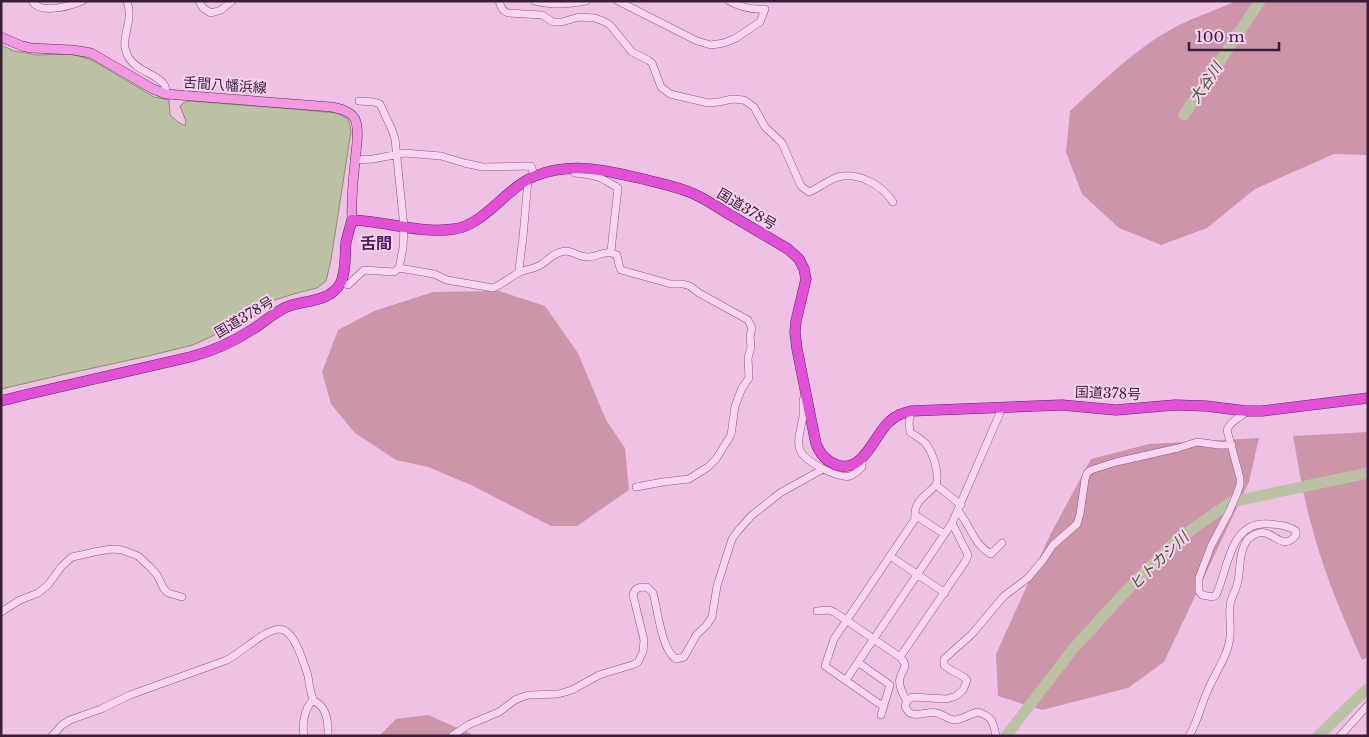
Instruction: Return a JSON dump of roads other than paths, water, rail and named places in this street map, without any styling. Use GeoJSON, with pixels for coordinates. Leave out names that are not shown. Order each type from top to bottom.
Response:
{"type":"FeatureCollection","features":[{"type":"Feature","properties":{"kind":"highway","name":"国道378号"},"geometry":{"type":"LineString","coordinates":[[352,220],[404,227],[442,230],[455,229],[467,226],[479,218],[510,192],[531,178],[551,171],[571,168],[593,168],[668,185],[693,193],[788,250],[799,259],[806,279],[796,321],[796,348],[816,444],[820,454],[828,461],[841,466],[853,464],[862,458],[891,419],[911,411],[1062,405],[1116,410],[1175,405],[1262,411],[1368,398]]}},
{"type":"Feature","properties":{"kind":"highway"},"geometry":{"type":"LineString","coordinates":[[341,282],[347,239],[352,220]]}},
{"type":"Feature","properties":{"kind":"highway","name":"国道378号"},"geometry":{"type":"LineString","coordinates":[[1,402],[213,351],[254,329],[278,311],[323,298],[334,291],[341,282]]}},
{"type":"Feature","properties":{"kind":"main road","name":"舌間八幡浜線"},"geometry":{"type":"LineString","coordinates":[[1,37],[31,48],[91,53],[153,89],[166,94],[332,107],[344,110],[354,118],[357,126],[351,208],[352,220]]}},
{"type":"Feature","properties":{"kind":"street"},"geometry":{"type":"LineString","coordinates":[[32,1],[36,7],[46,9],[82,1]]}},
{"type":"Feature","properties":{"kind":"street"},"geometry":{"type":"LineString","coordinates":[[127,1],[130,12],[124,50],[135,65],[163,83],[166,88],[166,94]]}},
{"type":"Feature","properties":{"kind":"street"},"geometry":{"type":"LineString","coordinates":[[198,1],[202,8],[211,13],[221,10],[232,1]]}},
{"type":"Feature","properties":{"kind":"street"},"geometry":{"type":"LineString","coordinates":[[498,1],[502,9],[508,13],[542,15],[553,22],[562,22],[579,17],[603,21],[610,25],[632,52],[652,63],[661,87],[670,94],[708,103],[732,99],[744,100],[754,107],[765,127],[782,143],[801,186],[805,190],[809,192],[836,178],[848,176],[862,178],[877,186],[888,194],[893,202]]}},
{"type":"Feature","properties":{"kind":"street"},"geometry":{"type":"LineString","coordinates":[[535,1],[550,5],[561,5],[586,1]]}},
{"type":"Feature","properties":{"kind":"street"},"geometry":{"type":"LineString","coordinates":[[618,1],[697,41],[711,46],[724,44],[760,22],[765,9],[753,9],[729,1]]}},
{"type":"Feature","properties":{"kind":"street"},"geometry":{"type":"LineString","coordinates":[[341,282],[348,284],[364,270],[394,272],[398,268],[403,248],[404,227],[397,154],[392,130],[380,104],[359,101]]}},
{"type":"Feature","properties":{"kind":"street"},"geometry":{"type":"LineString","coordinates":[[355,160],[373,159],[404,153],[441,156],[483,167],[531,166],[531,178],[518,269],[520,272]]}},
{"type":"Feature","properties":{"kind":"street"},"geometry":{"type":"LineString","coordinates":[[571,168],[575,173],[599,176],[618,188],[611,252]]}},
{"type":"Feature","properties":{"kind":"street"},"geometry":{"type":"LineString","coordinates":[[398,268],[434,274],[447,280],[493,288],[520,272],[531,270],[563,251],[570,251],[588,257],[611,252],[617,256],[621,270],[671,284],[690,286],[748,320],[752,328],[750,336],[751,348],[748,358],[749,378],[742,388],[735,406],[731,435],[716,459],[708,467],[688,479],[636,487]]}},
{"type":"Feature","properties":{"kind":"street"},"geometry":{"type":"LineString","coordinates":[[807,397],[803,400],[803,415],[799,439],[800,450],[807,458],[823,469],[844,477],[852,476],[862,468],[862,458]]}},
{"type":"Feature","properties":{"kind":"street"},"geometry":{"type":"LineString","coordinates":[[846,680],[952,523],[960,508],[1001,407]]}},
{"type":"Feature","properties":{"kind":"street"},"geometry":{"type":"LineString","coordinates":[[884,705],[878,703],[825,666],[834,639],[915,519],[914,509],[916,504],[936,485],[938,479],[930,451],[926,443],[910,432],[911,411]]}},
{"type":"Feature","properties":{"kind":"street"},"geometry":{"type":"LineString","coordinates":[[1190,736],[1208,688],[1228,646],[1230,637],[1230,603],[1237,585],[1241,552],[1245,543],[1250,536],[1262,532],[1266,532],[1286,542],[1292,540],[1296,535],[1296,531],[1290,527],[1255,524],[1245,530],[1234,545],[1216,595],[1213,597],[1202,595],[1199,591],[1199,578],[1211,546],[1240,485],[1240,478],[1227,430],[1233,420],[1242,417],[1246,411]]}},
{"type":"Feature","properties":{"kind":"street"},"geometry":{"type":"LineString","coordinates":[[996,736],[992,720],[978,712],[952,720],[936,712],[916,715],[907,711],[905,706],[912,697],[947,699],[956,696],[963,690],[967,680],[962,675],[949,670],[944,665],[944,659],[972,634],[1004,596],[1028,578],[1053,545],[1077,524],[1085,479],[1090,470],[1197,442],[1232,445]]}},
{"type":"Feature","properties":{"kind":"street"},"geometry":{"type":"LineString","coordinates":[[452,736],[468,725],[499,712],[522,697],[565,692],[599,675],[635,664],[641,657],[644,647],[633,594],[638,588],[647,587],[653,593],[669,653],[676,659],[684,658],[697,634],[706,626],[712,616],[717,586],[732,539],[737,532],[751,516],[780,493],[823,469]]}},
{"type":"Feature","properties":{"kind":"street"},"geometry":{"type":"LineString","coordinates":[[936,485],[960,508],[962,515],[983,550],[991,554],[1002,543]]}},
{"type":"Feature","properties":{"kind":"street"},"geometry":{"type":"LineString","coordinates":[[915,515],[944,534]]}},
{"type":"Feature","properties":{"kind":"street"},"geometry":{"type":"LineString","coordinates":[[900,657],[945,593],[968,555],[952,523]]}},
{"type":"Feature","properties":{"kind":"street"},"geometry":{"type":"LineString","coordinates":[[1,612],[20,600],[38,593],[48,585],[62,566],[72,557],[112,549],[122,550],[138,556],[151,568],[168,593],[182,597]]}},
{"type":"Feature","properties":{"kind":"street"},"geometry":{"type":"LineString","coordinates":[[890,556],[945,593]]}},
{"type":"Feature","properties":{"kind":"street"},"geometry":{"type":"LineString","coordinates":[[817,611],[829,610],[834,612],[900,657],[905,666],[900,683],[904,699],[907,701]]}},
{"type":"Feature","properties":{"kind":"street"},"geometry":{"type":"LineString","coordinates":[[52,736],[62,725],[70,720],[101,709],[130,695],[234,657],[256,640],[277,629],[287,631],[295,642],[303,660],[313,700],[321,706],[326,718],[328,736]]}},
{"type":"Feature","properties":{"kind":"street"},"geometry":{"type":"LineString","coordinates":[[858,663],[890,685],[880,715]]}},
{"type":"Feature","properties":{"kind":"street"},"geometry":{"type":"LineString","coordinates":[[304,736],[304,717],[306,710],[313,700]]}},
{"type":"Feature","properties":{"kind":"street"},"geometry":{"type":"LineString","coordinates":[[1340,736],[1368,704]]}},
{"type":"Feature","properties":{"kind":"waterway","name":"大谷川"},"geometry":{"type":"LineString","coordinates":[[1184,115],[1260,1]]}},
{"type":"Feature","properties":{"kind":"waterway","name":"ヒトカシ川"},"geometry":{"type":"LineString","coordinates":[[1006,736],[1073,649],[1127,590],[1177,540],[1231,502],[1368,473]]}},
{"type":"Feature","properties":{"kind":"waterway"},"geometry":{"type":"LineString","coordinates":[[1318,736],[1368,688]]}},
{"type":"Feature","properties":{"kind":"district","name":"舌間"},"geometry":{"type":"Point","coordinates":[376,243]}}]}
